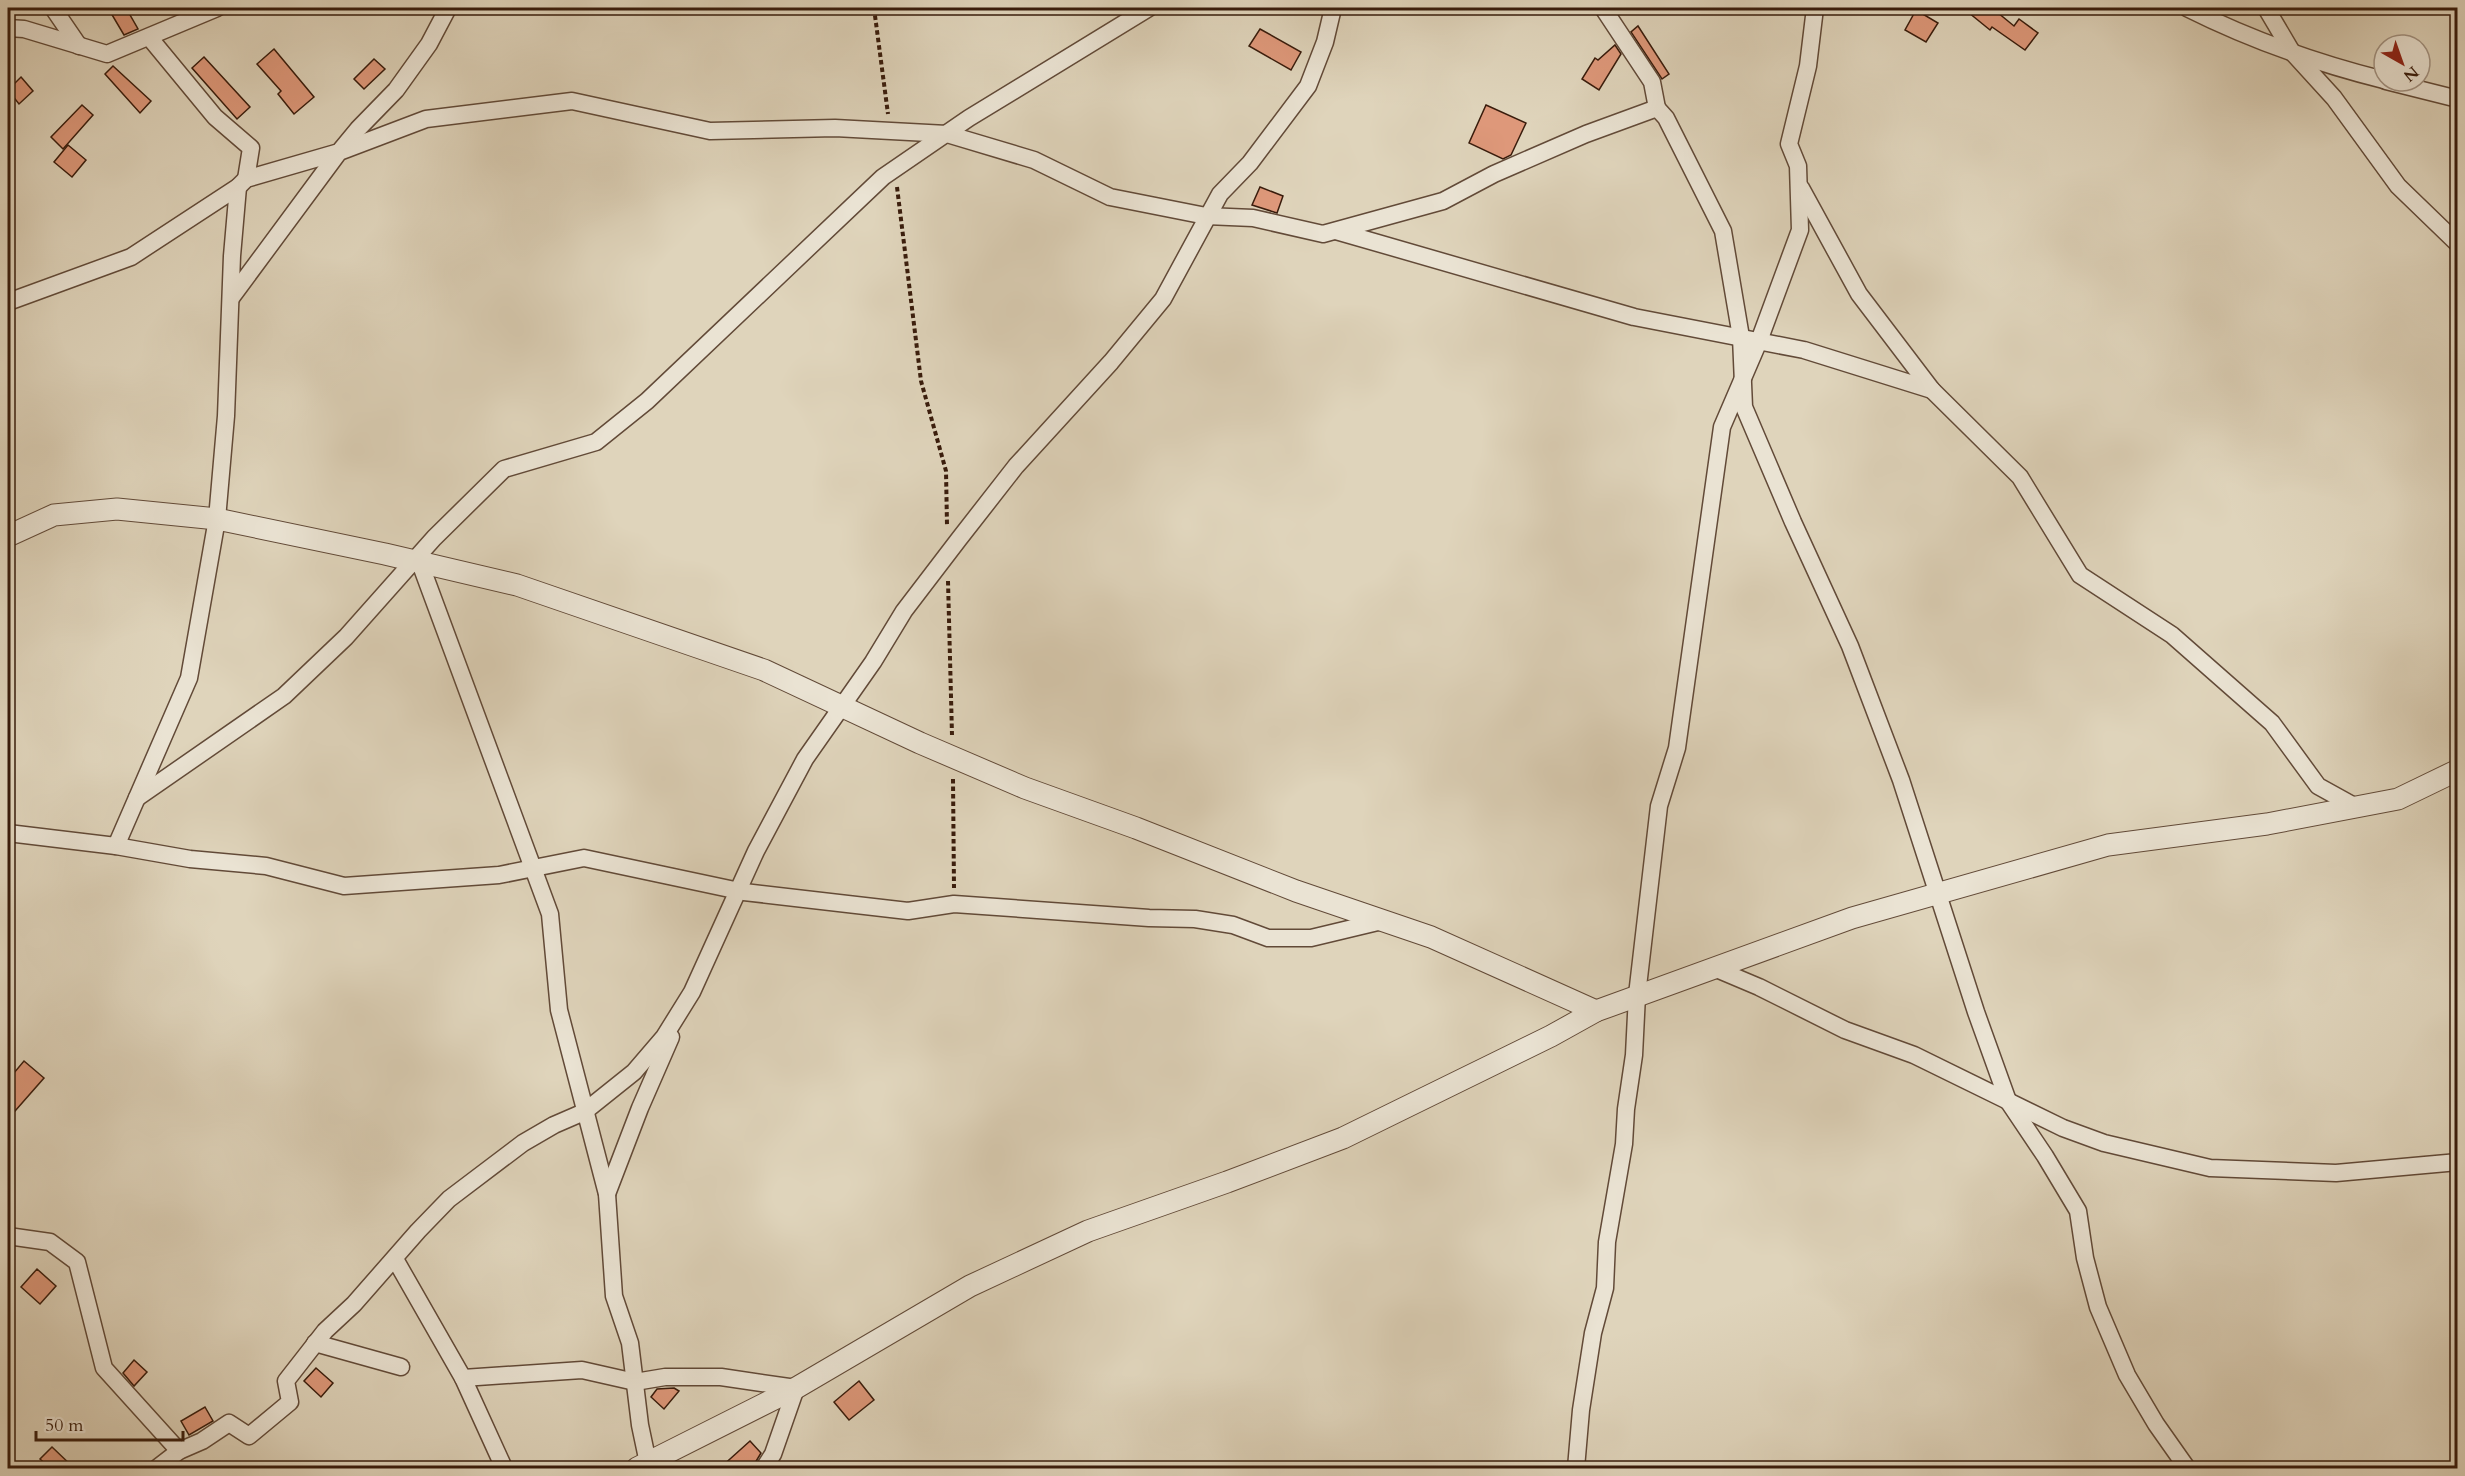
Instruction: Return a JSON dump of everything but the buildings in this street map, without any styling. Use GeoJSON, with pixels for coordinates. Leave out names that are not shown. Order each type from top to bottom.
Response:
{"type":"FeatureCollection","features":[{"type":"Feature","properties":{"kind":"street"},"geometry":{"type":"LineString","coordinates":[[53,8],[79,46]]}},
{"type":"Feature","properties":{"kind":"street"},"geometry":{"type":"LineString","coordinates":[[8,28],[24,29],[107,54],[217,8]]}},
{"type":"Feature","properties":{"kind":"street"},"geometry":{"type":"LineString","coordinates":[[231,298],[339,152],[396,90],[429,44],[448,8]]}},
{"type":"Feature","properties":{"kind":"street"},"geometry":{"type":"LineString","coordinates":[[137,798],[284,696],[346,637],[504,469],[596,442],[647,401],[883,177],[947,134],[1149,8]]}},
{"type":"Feature","properties":{"kind":"street"},"geometry":{"type":"LineString","coordinates":[[607,1194],[640,1108],[686,1003],[756,851],[805,759],[873,662],[904,611],[1016,466],[1111,362],[1163,299],[1206,216],[1220,194],[1250,163],[1308,86],[1325,42],[1334,8]]}},
{"type":"Feature","properties":{"kind":"street"},"geometry":{"type":"LineString","coordinates":[[1603,8],[1652,82],[1657,108],[1666,118],[1723,231],[1741,338],[1744,407],[1792,522],[1850,646],[1901,780],[1976,1012],[2008,1101],[2078,1211],[2085,1258],[2098,1307],[2127,1375],[2156,1424],[2187,1468]]}},
{"type":"Feature","properties":{"kind":"street"},"geometry":{"type":"LineString","coordinates":[[1576,1468],[1581,1410],[1593,1333],[1605,1288],[1607,1242],[1624,1144],[1626,1109],[1634,1055],[1637,995],[1659,806],[1677,748],[1722,427],[1758,341],[1800,230],[1798,166],[1789,144],[1808,66],[1815,8]]}},
{"type":"Feature","properties":{"kind":"street"},"geometry":{"type":"LineString","coordinates":[[2187,8],[2218,23],[2292,52],[2372,77]]}},
{"type":"Feature","properties":{"kind":"street"},"geometry":{"type":"LineString","coordinates":[[2266,8],[2292,52],[2334,98],[2398,186],[2457,244]]}},
{"type":"Feature","properties":{"kind":"street"},"geometry":{"type":"LineString","coordinates":[[116,846],[189,678],[217,519],[226,416],[231,298],[242,183],[251,148],[215,117],[149,37]]}},
{"type":"Feature","properties":{"kind":"street"},"geometry":{"type":"LineString","coordinates":[[2432,93],[2457,99]]}},
{"type":"Feature","properties":{"kind":"street"},"geometry":{"type":"LineString","coordinates":[[8,302],[131,257],[242,183],[339,152],[426,119],[572,101],[710,130],[835,128],[947,134],[1034,160],[1110,197],[1206,216],[1253,218],[1323,234],[1443,201],[1504,170],[1586,134],[1657,108]]}},
{"type":"Feature","properties":{"kind":"street"},"geometry":{"type":"LineString","coordinates":[[1799,184],[1859,294],[1932,390],[2020,477],[2080,575],[2172,635],[2272,723],[2318,786],[2356,807]]}},
{"type":"Feature","properties":{"kind":"street"},"geometry":{"type":"LineString","coordinates":[[1335,231],[1634,317],[1804,350],[1932,390]]}},
{"type":"Feature","properties":{"kind":"street"},"geometry":{"type":"LineString","coordinates":[[8,536],[54,515],[117,509],[217,519],[517,585],[764,670],[1025,788],[1136,828],[1296,891],[1431,938],[1596,1011]]}},
{"type":"Feature","properties":{"kind":"street"},"geometry":{"type":"LineString","coordinates":[[417,562],[550,914],[559,1010],[607,1194],[614,1296],[630,1344],[640,1425],[642,1466],[796,1388],[970,1286],[1088,1231],[1343,1138],[1551,1036],[1596,1011],[1637,995],[1852,918],[2108,845],[2266,824],[2398,799],[2457,770]]}},
{"type":"Feature","properties":{"kind":"street"},"geometry":{"type":"LineString","coordinates":[[8,833],[116,846],[189,859],[266,866],[344,886],[499,875],[584,858],[739,890],[908,911],[954,904],[1149,918],[1195,919],[1233,925],[1268,938],[1311,938],[1382,921]]}},
{"type":"Feature","properties":{"kind":"street"},"geometry":{"type":"LineString","coordinates":[[1714,968],[1759,987],[1845,1030],[1914,1055],[2063,1128],[2104,1143],[2210,1168],[2336,1173],[2457,1162]]}},
{"type":"Feature","properties":{"kind":"street"},"geometry":{"type":"LineString","coordinates":[[164,1467],[180,1451],[202,1441],[229,1423],[249,1436],[290,1402],[286,1381],[315,1343],[395,1259],[418,1231],[457,1193],[523,1143],[554,1125],[584,1112],[634,1072],[664,1037],[686,1003]]}},
{"type":"Feature","properties":{"kind":"street"},"geometry":{"type":"LineString","coordinates":[[8,1236],[50,1242],[77,1262],[104,1368],[180,1451]]}},
{"type":"Feature","properties":{"kind":"street"},"geometry":{"type":"LineString","coordinates":[[395,1259],[463,1378],[504,1468]]}},
{"type":"Feature","properties":{"kind":"street"},"geometry":{"type":"LineString","coordinates":[[315,1343],[401,1367]]}},
{"type":"Feature","properties":{"kind":"street"},"geometry":{"type":"LineString","coordinates":[[463,1378],[582,1370],[635,1382],[665,1377],[721,1377],[796,1388]]}},
{"type":"Feature","properties":{"kind":"street"},"geometry":{"type":"LineString","coordinates":[[764,1468],[773,1454],[796,1388]]}},
{"type":"Feature","properties":{"kind":"path"},"geometry":{"type":"LineString","coordinates":[[874,8],[890,131]]}},
{"type":"Feature","properties":{"kind":"path"},"geometry":{"type":"LineString","coordinates":[[894,170],[921,381],[946,471],[954,904]]}}]}
